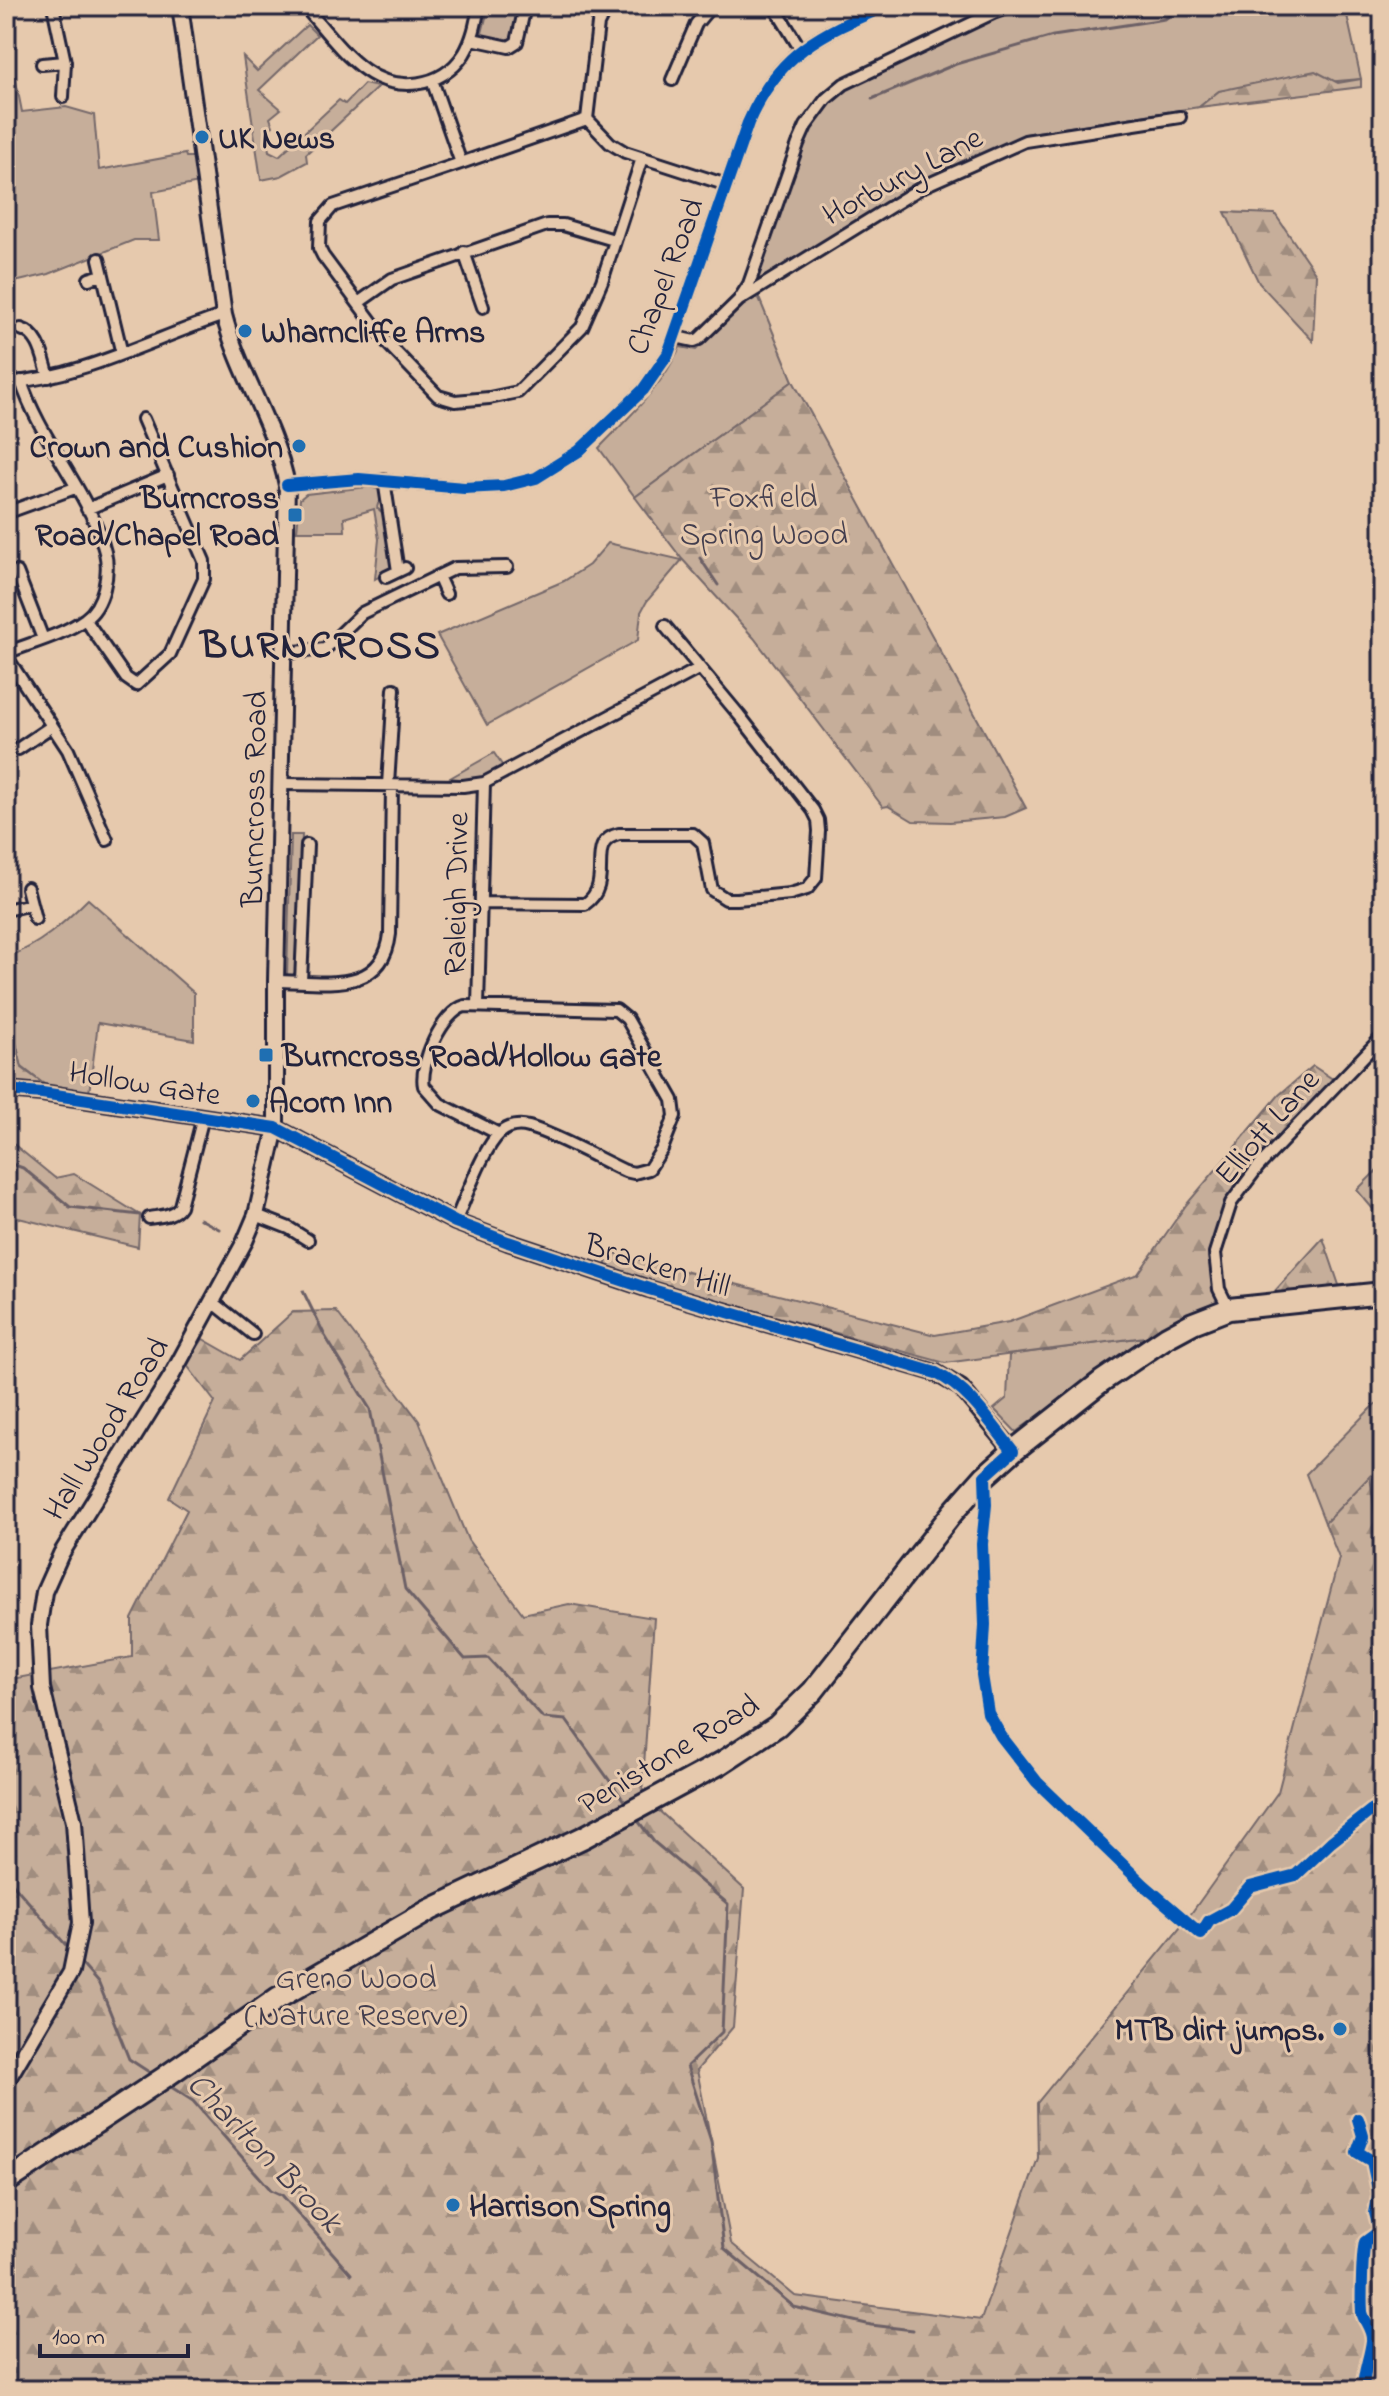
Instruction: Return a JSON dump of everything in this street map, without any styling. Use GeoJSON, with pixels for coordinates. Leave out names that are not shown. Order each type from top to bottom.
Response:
{"type":"FeatureCollection","features":[{"type":"Feature","properties":{"kind":"highway","name":"Penistone Road"},"geometry":{"type":"LineString","coordinates":[[6,2182],[278,1998],[430,1910],[592,1833],[721,1763],[777,1726],[813,1691],[953,1512],[1013,1451],[1102,1381],[1167,1337],[1229,1309],[1383,1293]]}},
{"type":"Feature","properties":{"kind":"main road","name":"Burncross Road"},"geometry":{"type":"LineString","coordinates":[[180,6],[224,315],[232,346],[277,446],[287,485],[276,981],[276,1128]]}},
{"type":"Feature","properties":{"kind":"main road","name":"Hollow Gate"},"geometry":{"type":"LineString","coordinates":[[6,1090],[276,1128]]}},
{"type":"Feature","properties":{"kind":"main road","name":"Hall Wood Road"},"geometry":{"type":"LineString","coordinates":[[6,2082],[71,1972],[81,1923],[74,1822],[42,1688],[39,1625],[44,1592],[61,1554],[171,1377],[213,1302],[256,1215],[276,1128]]}},
{"type":"Feature","properties":{"kind":"main road","name":"Bracken Hill"},"geometry":{"type":"LineString","coordinates":[[276,1128],[455,1222],[521,1247],[649,1289],[936,1373],[961,1388],[1013,1451]]}},
{"type":"Feature","properties":{"kind":"street"},"geometry":{"type":"LineString","coordinates":[[53,6],[65,62],[63,97]]}},
{"type":"Feature","properties":{"kind":"street"},"geometry":{"type":"LineString","coordinates":[[304,6],[346,54],[366,71],[390,83],[402,85],[432,80],[458,62],[472,39],[479,6]]}},
{"type":"Feature","properties":{"kind":"street"},"geometry":{"type":"LineString","coordinates":[[472,39],[514,46],[524,11],[522,6]]}},
{"type":"Feature","properties":{"kind":"street"},"geometry":{"type":"LineString","coordinates":[[587,119],[598,24],[607,6]]}},
{"type":"Feature","properties":{"kind":"street"},"geometry":{"type":"LineString","coordinates":[[688,75],[674,75],[696,24],[711,6]]}},
{"type":"Feature","properties":{"kind":"street"},"geometry":{"type":"LineString","coordinates":[[774,6],[801,50]]}},
{"type":"Feature","properties":{"kind":"street","name":"Chapel Road"},"geometry":{"type":"LineString","coordinates":[[287,485],[384,480],[464,488],[504,486],[536,478],[579,451],[622,411],[656,373],[676,337],[756,104],[777,72],[801,50],[844,24],[886,6]]}},
{"type":"Feature","properties":{"kind":"street"},"geometry":{"type":"LineString","coordinates":[[739,300],[749,284],[798,144],[806,126],[826,99],[844,84],[871,70],[1013,6]]}},
{"type":"Feature","properties":{"kind":"street"},"geometry":{"type":"LineString","coordinates":[[42,64],[65,62]]}},
{"type":"Feature","properties":{"kind":"street"},"geometry":{"type":"LineString","coordinates":[[432,80],[461,163]]}},
{"type":"Feature","properties":{"kind":"street","name":"Horbury Lane"},"geometry":{"type":"LineString","coordinates":[[676,337],[694,341],[699,339],[739,300],[904,196],[1025,141],[1180,117]]}},
{"type":"Feature","properties":{"kind":"street"},"geometry":{"type":"LineString","coordinates":[[587,119],[610,143],[642,158],[727,185]]}},
{"type":"Feature","properties":{"kind":"street"},"geometry":{"type":"LineString","coordinates":[[587,119],[343,202],[324,214],[318,234],[319,248],[389,345],[438,396],[462,402],[511,394],[526,385],[582,327],[642,158]]}},
{"type":"Feature","properties":{"kind":"street"},"geometry":{"type":"LineString","coordinates":[[358,303],[392,279],[464,252],[555,224],[614,240]]}},
{"type":"Feature","properties":{"kind":"street"},"geometry":{"type":"LineString","coordinates":[[464,252],[484,307]]}},
{"type":"Feature","properties":{"kind":"street"},"geometry":{"type":"LineString","coordinates":[[99,259],[122,354]]}},
{"type":"Feature","properties":{"kind":"street"},"geometry":{"type":"LineString","coordinates":[[89,279],[102,275]]}},
{"type":"Feature","properties":{"kind":"street"},"geometry":{"type":"LineString","coordinates":[[6,383],[49,377],[122,354],[224,315]]}},
{"type":"Feature","properties":{"kind":"street"},"geometry":{"type":"LineString","coordinates":[[21,329],[37,340],[49,377]]}},
{"type":"Feature","properties":{"kind":"street"},"geometry":{"type":"LineString","coordinates":[[21,381],[29,403],[87,509],[106,560],[102,594],[93,612],[85,619],[6,655],[81,776],[107,840]]}},
{"type":"Feature","properties":{"kind":"street"},"geometry":{"type":"LineString","coordinates":[[85,619],[131,684],[140,684],[170,654],[204,579],[205,569],[143,419]]}},
{"type":"Feature","properties":{"kind":"street"},"geometry":{"type":"LineString","coordinates":[[87,509],[168,475]]}},
{"type":"Feature","properties":{"kind":"street"},"geometry":{"type":"LineString","coordinates":[[384,480],[402,570],[386,577]]}},
{"type":"Feature","properties":{"kind":"street"},"geometry":{"type":"LineString","coordinates":[[6,513],[75,488]]}},
{"type":"Feature","properties":{"kind":"street"},"geometry":{"type":"LineString","coordinates":[[285,653],[325,649],[362,613],[438,576],[463,567],[507,567]]}},
{"type":"Feature","properties":{"kind":"street"},"geometry":{"type":"LineString","coordinates":[[17,572],[18,592],[43,639]]}},
{"type":"Feature","properties":{"kind":"street"},"geometry":{"type":"LineString","coordinates":[[438,576],[446,594]]}},
{"type":"Feature","properties":{"kind":"street"},"geometry":{"type":"LineString","coordinates":[[481,903],[585,904],[599,888],[602,846],[606,840],[619,834],[693,834],[703,843],[712,890],[726,899],[790,894],[807,889],[812,884],[817,870],[819,831],[813,810],[665,626]]}},
{"type":"Feature","properties":{"kind":"street"},"geometry":{"type":"LineString","coordinates":[[282,784],[463,786],[484,783],[700,668]]}},
{"type":"Feature","properties":{"kind":"street"},"geometry":{"type":"LineString","coordinates":[[276,981],[354,981],[374,969],[389,948],[394,689]]}},
{"type":"Feature","properties":{"kind":"street"},"geometry":{"type":"LineString","coordinates":[[18,749],[52,726]]}},
{"type":"Feature","properties":{"kind":"street","name":"Raleigh Drive"},"geometry":{"type":"LineString","coordinates":[[478,1006],[484,783]]}},
{"type":"Feature","properties":{"kind":"street"},"geometry":{"type":"LineString","coordinates":[[301,981],[307,845]]}},
{"type":"Feature","properties":{"kind":"street"},"geometry":{"type":"LineString","coordinates":[[27,888],[35,919]]}},
{"type":"Feature","properties":{"kind":"street"},"geometry":{"type":"LineString","coordinates":[[6,910],[31,904]]}},
{"type":"Feature","properties":{"kind":"street"},"geometry":{"type":"LineString","coordinates":[[455,1222],[487,1152],[499,1134],[512,1126],[530,1127],[625,1171],[641,1172],[655,1162],[672,1125],[675,1108],[627,1019],[616,1010],[456,1008],[447,1017],[423,1068],[424,1086],[432,1098],[499,1134]]}},
{"type":"Feature","properties":{"kind":"street","name":"Elliott Lane"},"geometry":{"type":"LineString","coordinates":[[1229,1309],[1219,1289],[1215,1253],[1231,1203],[1258,1167],[1383,1036]]}},
{"type":"Feature","properties":{"kind":"street"},"geometry":{"type":"LineString","coordinates":[[149,1218],[177,1211],[180,1206],[203,1117]]}},
{"type":"Feature","properties":{"kind":"street"},"geometry":{"type":"LineString","coordinates":[[256,1215],[281,1224],[308,1240]]}},
{"type":"Feature","properties":{"kind":"street"},"geometry":{"type":"LineString","coordinates":[[213,1302],[253,1334]]}},
{"type":"Feature","properties":{"kind":"green space"},"geometry":{"type":"Polygon","coordinates":[[[489,6],[519,8],[515,41],[509,44],[481,37],[489,6]]]}},
{"type":"Feature","properties":{"kind":"green space"},"geometry":{"type":"Polygon","coordinates":[[[1027,6],[1345,6],[1361,79],[1219,91],[1199,107],[1025,134],[908,189],[754,283],[808,132],[826,106],[844,90],[994,17],[1027,6]]]}},
{"type":"Feature","properties":{"kind":"green space"},"geometry":{"type":"Polygon","coordinates":[[[307,25],[317,35],[259,90],[281,109],[270,118],[273,126],[266,133],[269,151],[279,156],[339,100],[345,104],[364,84],[378,87],[306,154],[307,162],[281,176],[261,180],[243,57],[257,71],[307,25]]]}},
{"type":"Feature","properties":{"kind":"green space"},"geometry":{"type":"Polygon","coordinates":[[[6,30],[22,112],[66,107],[94,115],[99,170],[185,154],[186,157],[194,157],[199,183],[153,192],[159,240],[134,240],[49,274],[6,284],[6,30]]]}},
{"type":"Feature","properties":{"kind":"green space"},"geometry":{"type":"Polygon","coordinates":[[[1315,71],[1338,83],[1361,79],[1361,87],[1199,107],[1219,91],[1315,71]]]}},
{"type":"Feature","properties":{"kind":"green space"},"geometry":{"type":"Polygon","coordinates":[[[1225,212],[1275,214],[1316,274],[1313,341],[1259,283],[1225,212]]]}},
{"type":"Feature","properties":{"kind":"green space"},"geometry":{"type":"Polygon","coordinates":[[[757,293],[793,381],[635,497],[599,448],[654,389],[680,347],[696,350],[757,293]]]}},
{"type":"Feature","properties":{"kind":"green space","name":"Foxfield Spring Wood"},"geometry":{"type":"Polygon","coordinates":[[[793,381],[1026,808],[1005,817],[950,822],[913,821],[888,806],[883,807],[754,638],[682,559],[635,497],[793,381]]]}},
{"type":"Feature","properties":{"kind":"green space"},"geometry":{"type":"Polygon","coordinates":[[[368,487],[383,490],[384,497],[377,508],[385,515],[393,565],[392,569],[375,579],[379,539],[374,509],[344,518],[345,531],[297,531],[300,499],[306,494],[368,487]]]}},
{"type":"Feature","properties":{"kind":"green space"},"geometry":{"type":"Polygon","coordinates":[[[608,543],[682,560],[647,601],[641,612],[638,640],[487,725],[437,635],[564,581],[589,565],[608,543]]]}},
{"type":"Feature","properties":{"kind":"green space"},"geometry":{"type":"Polygon","coordinates":[[[494,753],[504,768],[475,781],[450,778],[494,753]]]}},
{"type":"Feature","properties":{"kind":"green space"},"geometry":{"type":"Polygon","coordinates":[[[291,835],[302,835],[296,971],[287,976],[291,835]]]}},
{"type":"Feature","properties":{"kind":"green space"},"geometry":{"type":"Polygon","coordinates":[[[88,899],[194,993],[194,1040],[98,1023],[89,1093],[49,1088],[22,1067],[16,1043],[6,1041],[6,958],[50,933],[88,899]]]}},
{"type":"Feature","properties":{"kind":"green space"},"geometry":{"type":"Polygon","coordinates":[[[6,1041],[16,1043],[22,1068],[49,1088],[6,1086],[6,1041]]]}},
{"type":"Feature","properties":{"kind":"green space"},"geometry":{"type":"Polygon","coordinates":[[[1313,1066],[1334,1080],[1257,1160],[1226,1203],[1208,1257],[1218,1304],[1145,1337],[945,1363],[604,1269],[610,1252],[935,1335],[1009,1322],[1138,1274],[1186,1205],[1279,1095],[1313,1066]]]}},
{"type":"Feature","properties":{"kind":"green space"},"geometry":{"type":"Polygon","coordinates":[[[6,1138],[55,1178],[74,1174],[140,1215],[138,1247],[6,1215],[6,1138]]]}},
{"type":"Feature","properties":{"kind":"green space"},"geometry":{"type":"Polygon","coordinates":[[[1383,1164],[1383,1221],[1357,1190],[1383,1164]]]}},
{"type":"Feature","properties":{"kind":"green space"},"geometry":{"type":"Polygon","coordinates":[[[1323,1238],[1340,1288],[1273,1293],[1323,1238]]]}},
{"type":"Feature","properties":{"kind":"green space","name":"Greno Wood (Nature Reserve)"},"geometry":{"type":"Polygon","coordinates":[[[336,1311],[419,1421],[468,1540],[523,1614],[569,1604],[654,1618],[642,1795],[744,1889],[733,2027],[697,2070],[731,2243],[795,2296],[981,2320],[1038,2158],[1037,2103],[1185,1922],[1278,1792],[1339,1558],[1325,1523],[1370,1476],[1375,1513],[1383,1513],[1383,2390],[6,2390],[6,1680],[132,1657],[132,1619],[187,1510],[169,1498],[215,1402],[186,1364],[203,1339],[240,1360],[293,1312],[336,1311]]]}},
{"type":"Feature","properties":{"kind":"green space"},"geometry":{"type":"Polygon","coordinates":[[[1145,1337],[1016,1432],[994,1409],[1007,1398],[1009,1355],[1145,1337]]]}},
{"type":"Feature","properties":{"kind":"green space"},"geometry":{"type":"Polygon","coordinates":[[[1383,1400],[1383,1464],[1325,1523],[1306,1474],[1374,1405],[1383,1400]]]}},
{"type":"Feature","properties":{"kind":"waterway"},"geometry":{"type":"LineString","coordinates":[[872,99],[956,64],[1053,36],[1165,19],[1182,6]]}},
{"type":"Feature","properties":{"kind":"waterway"},"geometry":{"type":"LineString","coordinates":[[700,558],[718,585]]}},
{"type":"Feature","properties":{"kind":"waterway"},"geometry":{"type":"LineString","coordinates":[[6,1162],[23,1168],[70,1207],[140,1215]]}},
{"type":"Feature","properties":{"kind":"waterway"},"geometry":{"type":"LineString","coordinates":[[200,1219],[219,1229]]}},
{"type":"Feature","properties":{"kind":"waterway"},"geometry":{"type":"LineString","coordinates":[[303,1291],[325,1336],[370,1409],[405,1589],[465,1659],[488,1658],[543,1718],[566,1720],[627,1805]]}},
{"type":"Feature","properties":{"kind":"waterway"},"geometry":{"type":"LineString","coordinates":[[636,1818],[654,1842],[728,1904],[722,2032],[687,2066],[711,2141],[724,2248],[794,2307],[871,2325],[913,2330]]}},
{"type":"Feature","properties":{"kind":"waterway","name":"Charlton Brook"},"geometry":{"type":"LineString","coordinates":[[6,1876],[71,1951]]}},
{"type":"Feature","properties":{"kind":"waterway","name":"Charlton Brook"},"geometry":{"type":"LineString","coordinates":[[78,1960],[99,1984],[129,2059],[152,2074]]}},
{"type":"Feature","properties":{"kind":"waterway","name":"Charlton Brook"},"geometry":{"type":"LineString","coordinates":[[168,2085],[193,2101],[271,2190],[282,2195],[351,2274]]}},
{"type":"Feature","properties":{"kind":"cycle path"},"geometry":{"type":"LineString","coordinates":[[287,485],[359,479],[464,488],[504,486],[536,478],[579,451],[643,390],[668,354],[748,123],[773,79],[787,63],[821,37],[886,6]]}},
{"type":"Feature","properties":{"kind":"cycle path"},"geometry":{"type":"LineString","coordinates":[[6,1090],[276,1128],[455,1222],[508,1242],[649,1289],[936,1373],[948,1380],[979,1408],[1013,1451],[985,1476],[982,1675],[988,1713],[1001,1736],[1037,1782],[1144,1885],[1201,1934],[1209,1921],[1231,1909],[1250,1887],[1296,1875],[1331,1842],[1383,1801]]}},
{"type":"Feature","properties":{"kind":"cycle path"},"geometry":{"type":"LineString","coordinates":[[1358,2119],[1363,2136],[1357,2152],[1372,2161],[1379,2194],[1375,2213],[1380,2231],[1365,2242],[1364,2248],[1362,2312],[1372,2341],[1363,2390]]}},
{"type":"Feature","properties":{"kind":"place","name":"UK News"},"geometry":{"type":"Point","coordinates":[202,137]}},
{"type":"Feature","properties":{"kind":"place","name":"Wharncliffe Arms"},"geometry":{"type":"Point","coordinates":[245,331]}},
{"type":"Feature","properties":{"kind":"place","name":"Crown and Cushion"},"geometry":{"type":"Point","coordinates":[299,446]}},
{"type":"Feature","properties":{"kind":"place","name":"Burncross Road/Chapel Road"},"geometry":{"type":"Point","coordinates":[295,515]}},
{"type":"Feature","properties":{"kind":"place","name":"Burncross Road/Hollow Gate"},"geometry":{"type":"Point","coordinates":[266,1055]}},
{"type":"Feature","properties":{"kind":"place","name":"Acorn Inn"},"geometry":{"type":"Point","coordinates":[253,1101]}},
{"type":"Feature","properties":{"kind":"place","name":"MTB dirt jumps."},"geometry":{"type":"Point","coordinates":[1340,2029]}},
{"type":"Feature","properties":{"kind":"place","name":"Harrison Spring"},"geometry":{"type":"Point","coordinates":[453,2205]}},
{"type":"Feature","properties":{"kind":"district","name":"BURNCROSS"},"geometry":{"type":"Point","coordinates":[321,643]}}]}
